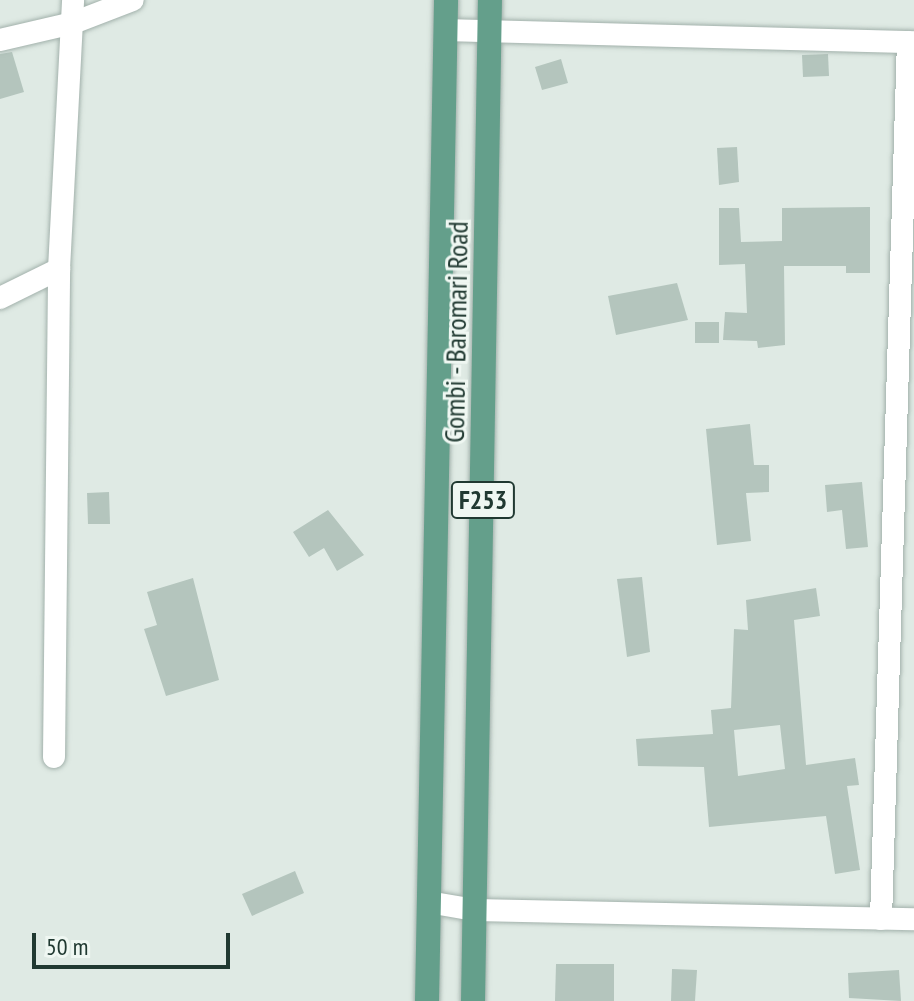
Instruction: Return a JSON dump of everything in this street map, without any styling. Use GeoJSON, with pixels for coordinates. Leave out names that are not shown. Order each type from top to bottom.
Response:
{"type":"FeatureCollection","features":[{"type":"Feature","properties":{"kind":"main road","name":"Gombi - Baromari Road"},"geometry":{"type":"LineString","coordinates":[[427,1001],[446,0]]}},
{"type":"Feature","properties":{"kind":"main road","name":"Gombi - Baromari Road"},"geometry":{"type":"LineString","coordinates":[[473,1001],[490,0]]}},
{"type":"Feature","properties":{"kind":"street"},"geometry":{"type":"LineString","coordinates":[[54,757],[59,269],[73,0]]}},
{"type":"Feature","properties":{"kind":"street"},"geometry":{"type":"LineString","coordinates":[[0,40],[73,23],[133,0]]}},
{"type":"Feature","properties":{"kind":"street"},"geometry":{"type":"LineString","coordinates":[[445,30],[911,42],[881,919]]}},
{"type":"Feature","properties":{"kind":"street"},"geometry":{"type":"LineString","coordinates":[[0,298],[59,269]]}},
{"type":"Feature","properties":{"kind":"street"},"geometry":{"type":"LineString","coordinates":[[428,902],[475,910],[914,919]]}},
{"type":"Feature","properties":{"kind":"building"},"geometry":{"type":"Polygon","coordinates":[[[12,52],[24,92],[0,99],[0,54],[12,52]]]}},
{"type":"Feature","properties":{"kind":"building"},"geometry":{"type":"Polygon","coordinates":[[[828,54],[829,76],[803,77],[802,55],[828,54]]]}},
{"type":"Feature","properties":{"kind":"building"},"geometry":{"type":"Polygon","coordinates":[[[561,59],[568,83],[542,90],[535,67],[561,59]]]}},
{"type":"Feature","properties":{"kind":"building"},"geometry":{"type":"Polygon","coordinates":[[[737,147],[739,182],[719,185],[717,148],[737,147]]]}},
{"type":"Feature","properties":{"kind":"building"},"geometry":{"type":"Polygon","coordinates":[[[870,207],[870,273],[846,273],[846,266],[784,266],[785,345],[758,348],[757,341],[723,340],[725,312],[747,313],[745,264],[719,265],[719,208],[739,208],[741,242],[782,241],[782,208],[870,207]]]}},
{"type":"Feature","properties":{"kind":"building"},"geometry":{"type":"Polygon","coordinates":[[[677,283],[688,320],[616,335],[608,296],[677,283]]]}},
{"type":"Feature","properties":{"kind":"building"},"geometry":{"type":"Polygon","coordinates":[[[695,322],[719,322],[719,343],[695,343],[695,322]]]}},
{"type":"Feature","properties":{"kind":"building"},"geometry":{"type":"Polygon","coordinates":[[[750,424],[754,465],[769,465],[769,492],[746,493],[751,541],[717,545],[706,429],[750,424]]]}},
{"type":"Feature","properties":{"kind":"building"},"geometry":{"type":"Polygon","coordinates":[[[862,482],[868,547],[846,549],[842,510],[827,512],[825,485],[862,482]]]}},
{"type":"Feature","properties":{"kind":"building"},"geometry":{"type":"Polygon","coordinates":[[[109,492],[110,524],[88,524],[87,493],[109,492]]]}},
{"type":"Feature","properties":{"kind":"building"},"geometry":{"type":"Polygon","coordinates":[[[328,510],[364,555],[337,571],[324,548],[309,557],[293,532],[328,510]]]}},
{"type":"Feature","properties":{"kind":"building"},"geometry":{"type":"Polygon","coordinates":[[[642,577],[650,652],[627,657],[617,579],[642,577]]]}},
{"type":"Feature","properties":{"kind":"building"},"geometry":{"type":"Polygon","coordinates":[[[193,578],[219,680],[166,696],[144,629],[157,625],[147,592],[193,578]]]}},
{"type":"Feature","properties":{"kind":"building"},"geometry":{"type":"Polygon","coordinates":[[[816,588],[820,616],[794,620],[806,765],[855,758],[859,785],[847,786],[860,870],[835,874],[826,816],[709,827],[704,767],[638,766],[636,739],[713,734],[711,710],[731,708],[734,629],[748,630],[746,600],[816,588]],[[780,725],[734,730],[738,776],[785,769],[780,725]]]}},
{"type":"Feature","properties":{"kind":"building"},"geometry":{"type":"Polygon","coordinates":[[[295,871],[304,893],[252,916],[242,894],[295,871]]]}},
{"type":"Feature","properties":{"kind":"building"},"geometry":{"type":"Polygon","coordinates":[[[556,964],[614,964],[614,1001],[555,1001],[556,964]]]}},
{"type":"Feature","properties":{"kind":"building"},"geometry":{"type":"Polygon","coordinates":[[[672,969],[697,970],[695,1001],[671,1001],[672,969]]]}},
{"type":"Feature","properties":{"kind":"building"},"geometry":{"type":"Polygon","coordinates":[[[899,970],[901,1001],[849,998],[848,973],[899,970]]]}}]}
